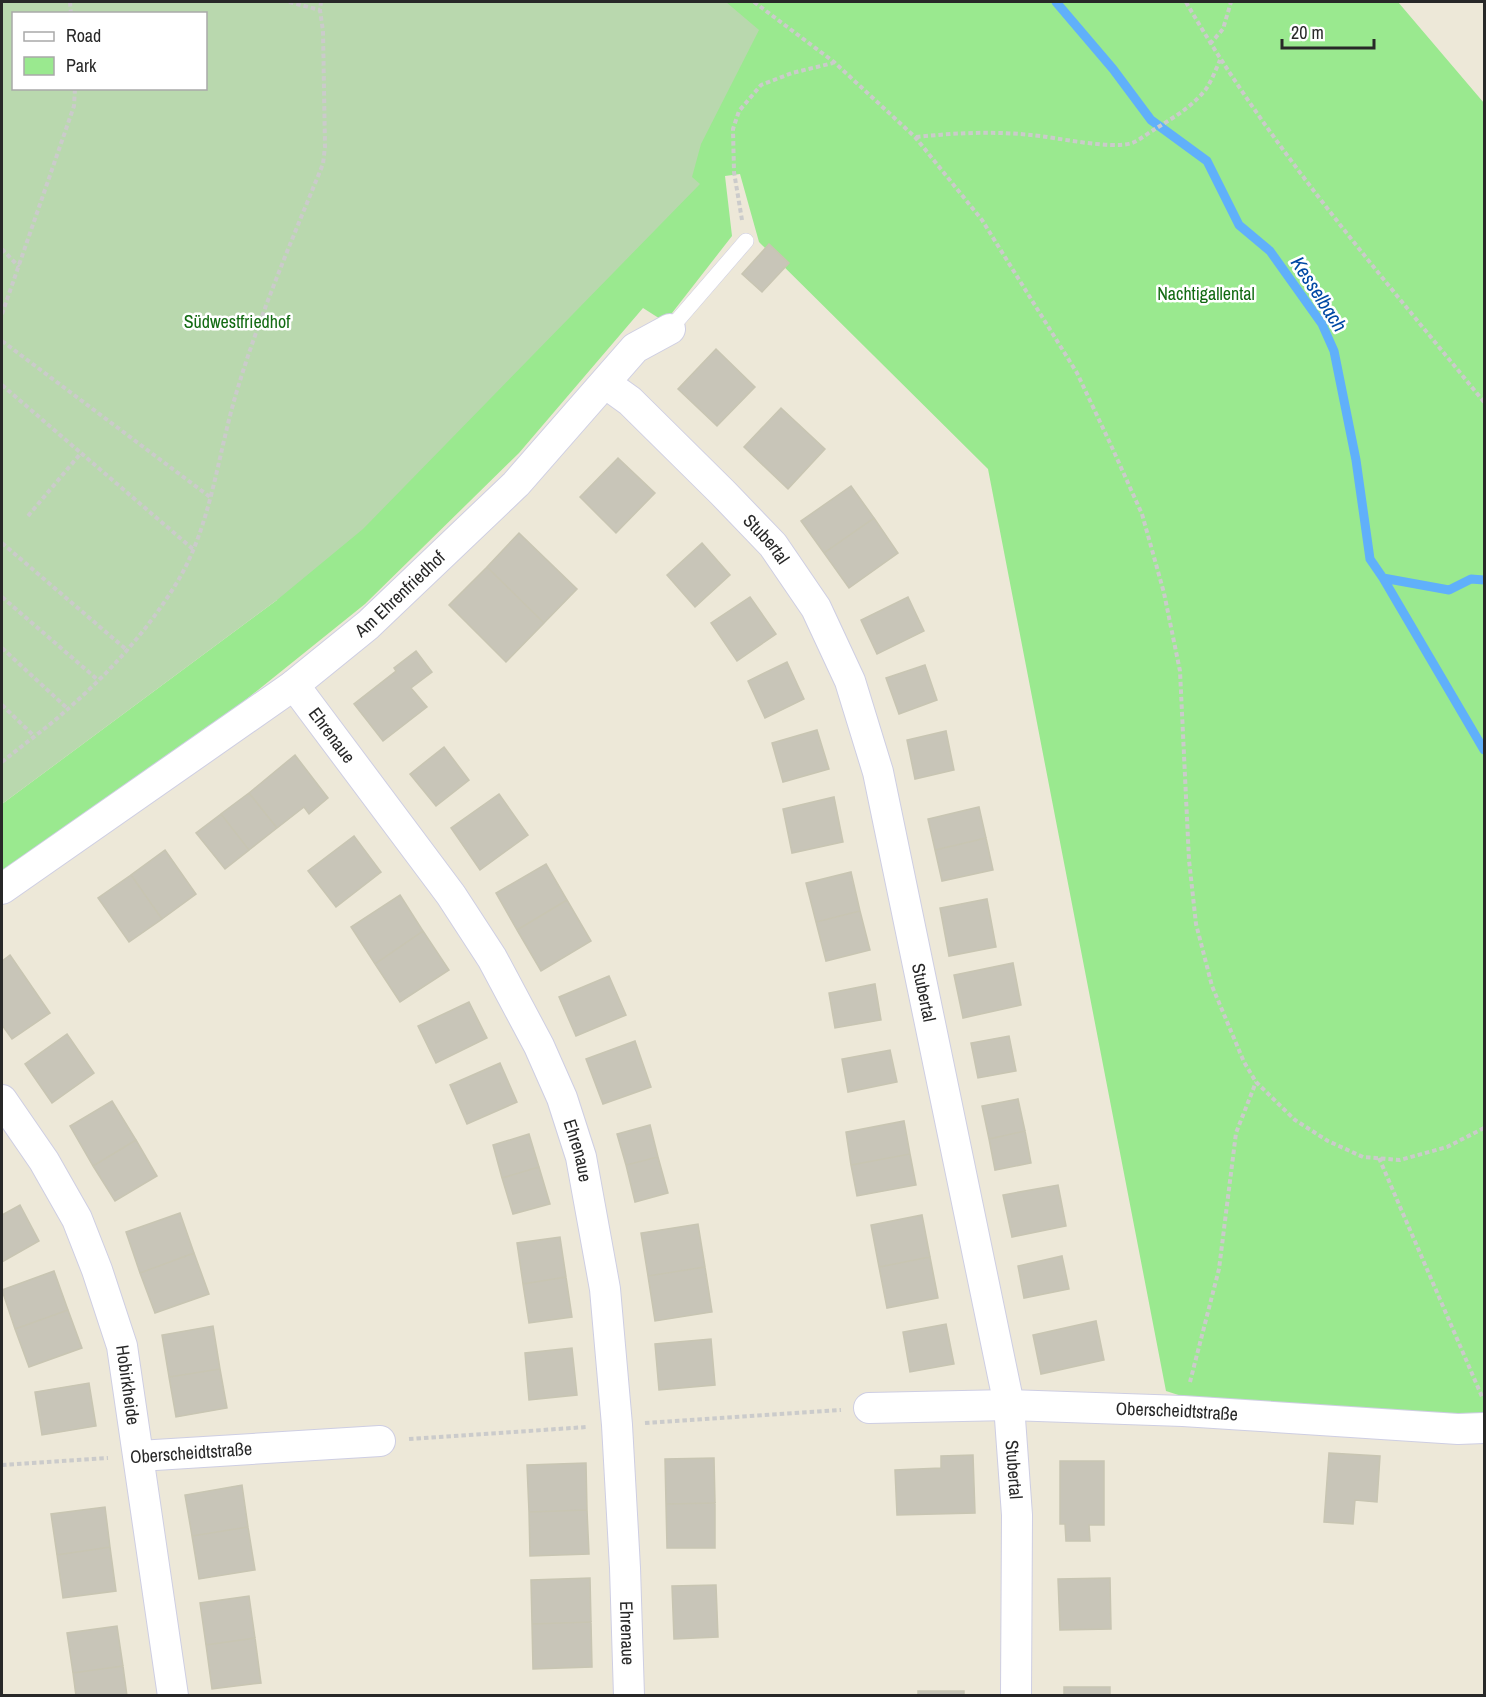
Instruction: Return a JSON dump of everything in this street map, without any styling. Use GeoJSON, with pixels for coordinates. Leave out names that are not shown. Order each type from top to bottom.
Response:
{"type":"FeatureCollection","features":[{"type":"Feature","properties":{"kind":"street","name":"Am Ehrenfriedhof"},"geometry":{"type":"LineString","coordinates":[[2,889],[294,685],[368,625],[516,484],[635,348],[670,330]]}},
{"type":"Feature","properties":{"kind":"street","name":"Stubertal"},"geometry":{"type":"LineString","coordinates":[[605,383],[630,401],[723,492],[773,545],[816,608],[850,681],[878,772],[1010,1405],[1017,1515],[1016,1695]]}},
{"type":"Feature","properties":{"kind":"street","name":"Ehrenaue"},"geometry":{"type":"LineString","coordinates":[[294,685],[463,913],[497,968],[539,1046],[562,1098],[581,1157],[605,1289],[625,1568],[629,1695]]}},
{"type":"Feature","properties":{"kind":"street","name":"Hobirkheide"},"geometry":{"type":"LineString","coordinates":[[2,1100],[44,1161],[77,1219],[122,1346],[173,1695]]}},
{"type":"Feature","properties":{"kind":"street","name":"Oberscheidtstraße"},"geometry":{"type":"LineString","coordinates":[[869,1408],[1010,1405],[1183,1411],[1458,1429],[1485,1428]]}},
{"type":"Feature","properties":{"kind":"street","name":"Oberscheidtstraße"},"geometry":{"type":"LineString","coordinates":[[139,1456],[380,1441]]}},
{"type":"Feature","properties":{"kind":"lane","name":"Am Ehrenfriedhof"},"geometry":{"type":"LineString","coordinates":[[670,330],[746,241]]}},
{"type":"Feature","properties":{"kind":"path"},"geometry":{"type":"LineString","coordinates":[[288,2],[320,10]]}},
{"type":"Feature","properties":{"kind":"path"},"geometry":{"type":"LineString","coordinates":[[2,762],[68,709],[128,651],[164,603],[195,550],[236,393],[277,276],[323,164],[325,147],[321,2]]}},
{"type":"Feature","properties":{"kind":"path"},"geometry":{"type":"LineString","coordinates":[[754,2],[834,62],[915,137],[982,220],[1077,373],[1142,514],[1164,593],[1180,672],[1189,860],[1196,924],[1212,986],[1244,1062],[1256,1082],[1295,1120],[1328,1141],[1363,1157],[1400,1160],[1447,1147],[1485,1128]]}},
{"type":"Feature","properties":{"kind":"path"},"geometry":{"type":"LineString","coordinates":[[1186,2],[1220,60],[1313,191],[1485,402]]}},
{"type":"Feature","properties":{"kind":"path"},"geometry":{"type":"LineString","coordinates":[[1210,44],[1223,29],[1231,2]]}},
{"type":"Feature","properties":{"kind":"path"},"geometry":{"type":"LineString","coordinates":[[915,137],[998,132],[1103,144],[1131,143],[1181,113],[1207,87],[1220,60]]}},
{"type":"Feature","properties":{"kind":"path"},"geometry":{"type":"LineString","coordinates":[[746,241],[734,172],[733,129],[739,111],[761,86],[792,73],[834,62]]}},
{"type":"Feature","properties":{"kind":"path"},"geometry":{"type":"LineString","coordinates":[[2,314],[74,106],[75,90]]}},
{"type":"Feature","properties":{"kind":"path"},"geometry":{"type":"LineString","coordinates":[[2,249],[19,267]]}},
{"type":"Feature","properties":{"kind":"path"},"geometry":{"type":"LineString","coordinates":[[2,341],[210,497]]}},
{"type":"Feature","properties":{"kind":"path"},"geometry":{"type":"LineString","coordinates":[[2,385],[195,550]]}},
{"type":"Feature","properties":{"kind":"path"},"geometry":{"type":"LineString","coordinates":[[28,516],[81,453]]}},
{"type":"Feature","properties":{"kind":"path"},"geometry":{"type":"LineString","coordinates":[[2,543],[128,651]]}},
{"type":"Feature","properties":{"kind":"path"},"geometry":{"type":"LineString","coordinates":[[2,597],[98,681]]}},
{"type":"Feature","properties":{"kind":"path"},"geometry":{"type":"LineString","coordinates":[[2,648],[68,709]]}},
{"type":"Feature","properties":{"kind":"path"},"geometry":{"type":"LineString","coordinates":[[2,705],[34,736]]}},
{"type":"Feature","properties":{"kind":"path"},"geometry":{"type":"LineString","coordinates":[[1183,1411],[1219,1269],[1236,1133],[1256,1082]]}},
{"type":"Feature","properties":{"kind":"path"},"geometry":{"type":"LineString","coordinates":[[1378,1158],[1485,1402]]}},
{"type":"Feature","properties":{"kind":"path","name":"Oberscheidtstraße"},"geometry":{"type":"LineString","coordinates":[[2,1465],[139,1456]]}},
{"type":"Feature","properties":{"kind":"green space","name":"Südwestfriedhof"},"geometry":{"type":"Polygon","coordinates":[[[2,2],[726,2],[759,30],[701,144],[692,177],[700,184],[363,529],[277,600],[2,804],[2,2]]]}},
{"type":"Feature","properties":{"kind":"green space","name":"Nachtigallental"},"geometry":{"type":"Polygon","coordinates":[[[318,2],[1398,2],[1484,103],[1484,1421],[1194,1400],[1166,1391],[988,469],[759,242],[740,174],[725,176],[732,236],[665,322],[643,308],[519,453],[365,604],[238,706],[2,871],[2,804],[277,600],[318,2]]]}},
{"type":"Feature","properties":{"kind":"building"},"geometry":{"type":"Polygon","coordinates":[[[769,244],[789,263],[762,292],[742,274],[769,244]]]}},
{"type":"Feature","properties":{"kind":"building"},"geometry":{"type":"Polygon","coordinates":[[[716,349],[755,387],[717,426],[678,389],[716,349]]]}},
{"type":"Feature","properties":{"kind":"building"},"geometry":{"type":"Polygon","coordinates":[[[781,408],[825,449],[788,489],[744,447],[781,408]]]}},
{"type":"Feature","properties":{"kind":"building"},"geometry":{"type":"Polygon","coordinates":[[[618,458],[655,493],[616,533],[580,497],[618,458]]]}},
{"type":"Feature","properties":{"kind":"building"},"geometry":{"type":"Polygon","coordinates":[[[851,486],[874,518],[824,553],[801,521],[851,486]]]}},
{"type":"Feature","properties":{"kind":"building"},"geometry":{"type":"Polygon","coordinates":[[[874,518],[898,553],[849,588],[824,553],[874,518]]]}},
{"type":"Feature","properties":{"kind":"building"},"geometry":{"type":"Polygon","coordinates":[[[519,533],[577,589],[544,623],[487,567],[519,533]]]}},
{"type":"Feature","properties":{"kind":"building"},"geometry":{"type":"Polygon","coordinates":[[[702,543],[730,575],[695,607],[667,575],[702,543]]]}},
{"type":"Feature","properties":{"kind":"building"},"geometry":{"type":"Polygon","coordinates":[[[487,567],[544,623],[506,662],[449,605],[487,567]]]}},
{"type":"Feature","properties":{"kind":"building"},"geometry":{"type":"Polygon","coordinates":[[[750,597],[776,634],[737,661],[711,623],[750,597]]]}},
{"type":"Feature","properties":{"kind":"building"},"geometry":{"type":"Polygon","coordinates":[[[908,597],[924,631],[877,654],[861,620],[908,597]]]}},
{"type":"Feature","properties":{"kind":"building"},"geometry":{"type":"Polygon","coordinates":[[[416,651],[432,672],[411,688],[427,707],[383,741],[354,704],[396,671],[394,668],[416,651]]]}},
{"type":"Feature","properties":{"kind":"building"},"geometry":{"type":"Polygon","coordinates":[[[787,662],[804,699],[765,718],[748,681],[787,662]]]}},
{"type":"Feature","properties":{"kind":"building"},"geometry":{"type":"Polygon","coordinates":[[[925,665],[937,700],[899,714],[886,678],[925,665]]]}},
{"type":"Feature","properties":{"kind":"building"},"geometry":{"type":"Polygon","coordinates":[[[817,730],[829,769],[783,782],[772,743],[817,730]]]}},
{"type":"Feature","properties":{"kind":"building"},"geometry":{"type":"Polygon","coordinates":[[[946,731],[954,770],[915,779],[907,740],[946,731]]]}},
{"type":"Feature","properties":{"kind":"building"},"geometry":{"type":"Polygon","coordinates":[[[444,747],[469,780],[436,806],[410,774],[444,747]]]}},
{"type":"Feature","properties":{"kind":"building"},"geometry":{"type":"Polygon","coordinates":[[[295,755],[328,798],[309,814],[304,807],[277,828],[249,793],[295,755]]]}},
{"type":"Feature","properties":{"kind":"building"},"geometry":{"type":"Polygon","coordinates":[[[249,793],[277,828],[249,850],[221,814],[249,793]]]}},
{"type":"Feature","properties":{"kind":"building"},"geometry":{"type":"Polygon","coordinates":[[[499,794],[528,835],[480,870],[451,828],[499,794]]]}},
{"type":"Feature","properties":{"kind":"building"},"geometry":{"type":"Polygon","coordinates":[[[834,797],[843,842],[792,853],[783,809],[834,797]]]}},
{"type":"Feature","properties":{"kind":"building"},"geometry":{"type":"Polygon","coordinates":[[[979,807],[986,838],[935,850],[928,819],[979,807]]]}},
{"type":"Feature","properties":{"kind":"building"},"geometry":{"type":"Polygon","coordinates":[[[221,814],[249,850],[225,869],[196,833],[221,814]]]}},
{"type":"Feature","properties":{"kind":"building"},"geometry":{"type":"Polygon","coordinates":[[[354,836],[381,872],[336,907],[308,871],[354,836]]]}},
{"type":"Feature","properties":{"kind":"building"},"geometry":{"type":"Polygon","coordinates":[[[986,838],[993,870],[942,881],[935,850],[986,838]]]}},
{"type":"Feature","properties":{"kind":"building"},"geometry":{"type":"Polygon","coordinates":[[[165,850],[196,894],[162,919],[131,875],[165,850]]]}},
{"type":"Feature","properties":{"kind":"building"},"geometry":{"type":"Polygon","coordinates":[[[546,864],[567,900],[517,930],[496,893],[546,864]]]}},
{"type":"Feature","properties":{"kind":"building"},"geometry":{"type":"Polygon","coordinates":[[[851,872],[860,911],[816,922],[806,883],[851,872]]]}},
{"type":"Feature","properties":{"kind":"building"},"geometry":{"type":"Polygon","coordinates":[[[131,875],[162,919],[129,942],[98,898],[131,875]]]}},
{"type":"Feature","properties":{"kind":"building"},"geometry":{"type":"Polygon","coordinates":[[[400,895],[423,931],[375,964],[351,927],[400,895]]]}},
{"type":"Feature","properties":{"kind":"building"},"geometry":{"type":"Polygon","coordinates":[[[987,899],[996,947],[949,956],[940,908],[987,899]]]}},
{"type":"Feature","properties":{"kind":"building"},"geometry":{"type":"Polygon","coordinates":[[[567,900],[591,941],[541,971],[517,930],[567,900]]]}},
{"type":"Feature","properties":{"kind":"building"},"geometry":{"type":"Polygon","coordinates":[[[860,911],[870,950],[826,961],[816,922],[860,911]]]}},
{"type":"Feature","properties":{"kind":"building"},"geometry":{"type":"Polygon","coordinates":[[[423,931],[449,970],[400,1002],[375,964],[423,931]]]}},
{"type":"Feature","properties":{"kind":"building"},"geometry":{"type":"Polygon","coordinates":[[[10,955],[50,1013],[12,1039],[2,1025],[2,961],[10,955]]]}},
{"type":"Feature","properties":{"kind":"building"},"geometry":{"type":"Polygon","coordinates":[[[1013,963],[1021,1005],[963,1018],[954,975],[1013,963]]]}},
{"type":"Feature","properties":{"kind":"building"},"geometry":{"type":"Polygon","coordinates":[[[609,976],[626,1015],[576,1036],[559,997],[609,976]]]}},
{"type":"Feature","properties":{"kind":"building"},"geometry":{"type":"Polygon","coordinates":[[[875,984],[881,1020],[835,1028],[829,993],[875,984]]]}},
{"type":"Feature","properties":{"kind":"building"},"geometry":{"type":"Polygon","coordinates":[[[469,1002],[487,1038],[436,1063],[418,1026],[469,1002]]]}},
{"type":"Feature","properties":{"kind":"building"},"geometry":{"type":"Polygon","coordinates":[[[67,1034],[94,1073],[52,1103],[25,1064],[67,1034]]]}},
{"type":"Feature","properties":{"kind":"building"},"geometry":{"type":"Polygon","coordinates":[[[1009,1036],[1016,1071],[978,1078],[971,1043],[1009,1036]]]}},
{"type":"Feature","properties":{"kind":"building"},"geometry":{"type":"Polygon","coordinates":[[[635,1041],[651,1087],[603,1104],[586,1059],[635,1041]]]}},
{"type":"Feature","properties":{"kind":"building"},"geometry":{"type":"Polygon","coordinates":[[[890,1050],[897,1082],[848,1092],[842,1059],[890,1050]]]}},
{"type":"Feature","properties":{"kind":"building"},"geometry":{"type":"Polygon","coordinates":[[[500,1063],[517,1102],[467,1124],[450,1085],[500,1063]]]}},
{"type":"Feature","properties":{"kind":"building"},"geometry":{"type":"Polygon","coordinates":[[[1018,1099],[1025,1131],[989,1139],[982,1106],[1018,1099]]]}},
{"type":"Feature","properties":{"kind":"building"},"geometry":{"type":"Polygon","coordinates":[[[112,1101],[136,1140],[93,1166],[70,1126],[112,1101]]]}},
{"type":"Feature","properties":{"kind":"building"},"geometry":{"type":"Polygon","coordinates":[[[904,1121],[910,1154],[851,1165],[846,1132],[904,1121]]]}},
{"type":"Feature","properties":{"kind":"building"},"geometry":{"type":"Polygon","coordinates":[[[650,1125],[658,1157],[626,1165],[617,1134],[650,1125]]]}},
{"type":"Feature","properties":{"kind":"building"},"geometry":{"type":"Polygon","coordinates":[[[1025,1131],[1031,1163],[995,1170],[989,1139],[1025,1131]]]}},
{"type":"Feature","properties":{"kind":"building"},"geometry":{"type":"Polygon","coordinates":[[[529,1134],[539,1167],[502,1178],[493,1145],[529,1134]]]}},
{"type":"Feature","properties":{"kind":"building"},"geometry":{"type":"Polygon","coordinates":[[[136,1140],[157,1176],[115,1201],[93,1166],[136,1140]]]}},
{"type":"Feature","properties":{"kind":"building"},"geometry":{"type":"Polygon","coordinates":[[[910,1154],[916,1185],[857,1196],[851,1165],[910,1154]]]}},
{"type":"Feature","properties":{"kind":"building"},"geometry":{"type":"Polygon","coordinates":[[[658,1157],[668,1193],[635,1202],[626,1165],[658,1157]]]}},
{"type":"Feature","properties":{"kind":"building"},"geometry":{"type":"Polygon","coordinates":[[[539,1167],[550,1204],[513,1214],[502,1178],[539,1167]]]}},
{"type":"Feature","properties":{"kind":"building"},"geometry":{"type":"Polygon","coordinates":[[[1058,1185],[1066,1226],[1012,1237],[1003,1195],[1058,1185]]]}},
{"type":"Feature","properties":{"kind":"building"},"geometry":{"type":"Polygon","coordinates":[[[20,1205],[39,1241],[2,1262],[2,1215],[20,1205]]]}},
{"type":"Feature","properties":{"kind":"building"},"geometry":{"type":"Polygon","coordinates":[[[180,1213],[194,1253],[140,1273],[126,1232],[180,1213]]]}},
{"type":"Feature","properties":{"kind":"building"},"geometry":{"type":"Polygon","coordinates":[[[922,1215],[930,1257],[879,1267],[871,1225],[922,1215]]]}},
{"type":"Feature","properties":{"kind":"building"},"geometry":{"type":"Polygon","coordinates":[[[698,1224],[705,1267],[648,1276],[641,1233],[698,1224]]]}},
{"type":"Feature","properties":{"kind":"building"},"geometry":{"type":"Polygon","coordinates":[[[560,1237],[566,1277],[523,1284],[517,1243],[560,1237]]]}},
{"type":"Feature","properties":{"kind":"building"},"geometry":{"type":"Polygon","coordinates":[[[194,1253],[209,1294],[155,1313],[140,1273],[194,1253]]]}},
{"type":"Feature","properties":{"kind":"building"},"geometry":{"type":"Polygon","coordinates":[[[1062,1256],[1069,1289],[1024,1298],[1018,1266],[1062,1256]]]}},
{"type":"Feature","properties":{"kind":"building"},"geometry":{"type":"Polygon","coordinates":[[[930,1257],[938,1298],[887,1308],[879,1267],[930,1257]]]}},
{"type":"Feature","properties":{"kind":"building"},"geometry":{"type":"Polygon","coordinates":[[[705,1267],[712,1312],[655,1321],[648,1276],[705,1267]]]}},
{"type":"Feature","properties":{"kind":"building"},"geometry":{"type":"Polygon","coordinates":[[[54,1271],[68,1310],[15,1329],[2,1290],[54,1271]]]}},
{"type":"Feature","properties":{"kind":"building"},"geometry":{"type":"Polygon","coordinates":[[[566,1277],[572,1317],[529,1323],[523,1284],[566,1277]]]}},
{"type":"Feature","properties":{"kind":"building"},"geometry":{"type":"Polygon","coordinates":[[[68,1310],[82,1348],[29,1367],[15,1329],[68,1310]]]}},
{"type":"Feature","properties":{"kind":"building"},"geometry":{"type":"Polygon","coordinates":[[[1096,1321],[1104,1360],[1041,1374],[1033,1335],[1096,1321]]]}},
{"type":"Feature","properties":{"kind":"building"},"geometry":{"type":"Polygon","coordinates":[[[946,1324],[954,1364],[910,1372],[903,1332],[946,1324]]]}},
{"type":"Feature","properties":{"kind":"building"},"geometry":{"type":"Polygon","coordinates":[[[213,1326],[220,1369],[169,1377],[162,1335],[213,1326]]]}},
{"type":"Feature","properties":{"kind":"building"},"geometry":{"type":"Polygon","coordinates":[[[711,1339],[715,1385],[659,1390],[655,1344],[711,1339]]]}},
{"type":"Feature","properties":{"kind":"building"},"geometry":{"type":"Polygon","coordinates":[[[572,1348],[577,1395],[529,1400],[525,1353],[572,1348]]]}},
{"type":"Feature","properties":{"kind":"building"},"geometry":{"type":"Polygon","coordinates":[[[220,1369],[227,1408],[176,1417],[169,1377],[220,1369]]]}},
{"type":"Feature","properties":{"kind":"building"},"geometry":{"type":"Polygon","coordinates":[[[89,1383],[96,1426],[42,1435],[35,1392],[89,1383]]]}},
{"type":"Feature","properties":{"kind":"building"},"geometry":{"type":"Polygon","coordinates":[[[1329,1453],[1380,1456],[1377,1502],[1355,1500],[1353,1524],[1324,1522],[1329,1453]]]}},
{"type":"Feature","properties":{"kind":"building"},"geometry":{"type":"Polygon","coordinates":[[[973,1455],[975,1513],[897,1515],[895,1470],[941,1468],[941,1456],[973,1455]]]}},
{"type":"Feature","properties":{"kind":"building"},"geometry":{"type":"Polygon","coordinates":[[[714,1458],[715,1503],[666,1504],[665,1459],[714,1458]]]}},
{"type":"Feature","properties":{"kind":"building"},"geometry":{"type":"Polygon","coordinates":[[[1060,1461],[1104,1461],[1104,1525],[1089,1525],[1090,1541],[1066,1541],[1065,1524],[1060,1524],[1060,1461]]]}},
{"type":"Feature","properties":{"kind":"building"},"geometry":{"type":"Polygon","coordinates":[[[586,1463],[587,1510],[529,1512],[527,1465],[586,1463]]]}},
{"type":"Feature","properties":{"kind":"building"},"geometry":{"type":"Polygon","coordinates":[[[242,1485],[248,1527],[192,1536],[185,1495],[242,1485]]]}},
{"type":"Feature","properties":{"kind":"building"},"geometry":{"type":"Polygon","coordinates":[[[715,1503],[715,1548],[667,1548],[666,1504],[715,1503]]]}},
{"type":"Feature","properties":{"kind":"building"},"geometry":{"type":"Polygon","coordinates":[[[105,1507],[110,1547],[57,1555],[51,1514],[105,1507]]]}},
{"type":"Feature","properties":{"kind":"building"},"geometry":{"type":"Polygon","coordinates":[[[587,1510],[589,1554],[530,1556],[529,1512],[587,1510]]]}},
{"type":"Feature","properties":{"kind":"building"},"geometry":{"type":"Polygon","coordinates":[[[248,1527],[255,1570],[199,1579],[192,1536],[248,1527]]]}},
{"type":"Feature","properties":{"kind":"building"},"geometry":{"type":"Polygon","coordinates":[[[110,1547],[116,1591],[63,1598],[57,1555],[110,1547]]]}},
{"type":"Feature","properties":{"kind":"building"},"geometry":{"type":"Polygon","coordinates":[[[590,1578],[591,1622],[532,1624],[531,1580],[590,1578]]]}},
{"type":"Feature","properties":{"kind":"building"},"geometry":{"type":"Polygon","coordinates":[[[1110,1578],[1111,1629],[1060,1630],[1058,1579],[1110,1578]]]}},
{"type":"Feature","properties":{"kind":"building"},"geometry":{"type":"Polygon","coordinates":[[[716,1585],[718,1637],[674,1639],[672,1586],[716,1585]]]}},
{"type":"Feature","properties":{"kind":"building"},"geometry":{"type":"Polygon","coordinates":[[[249,1596],[255,1638],[206,1645],[200,1603],[249,1596]]]}},
{"type":"Feature","properties":{"kind":"building"},"geometry":{"type":"Polygon","coordinates":[[[591,1622],[592,1667],[533,1669],[532,1624],[591,1622]]]}},
{"type":"Feature","properties":{"kind":"building"},"geometry":{"type":"Polygon","coordinates":[[[117,1626],[123,1666],[73,1673],[67,1633],[117,1626]]]}},
{"type":"Feature","properties":{"kind":"building"},"geometry":{"type":"Polygon","coordinates":[[[255,1638],[261,1683],[212,1689],[206,1645],[255,1638]]]}},
{"type":"Feature","properties":{"kind":"building"},"geometry":{"type":"Polygon","coordinates":[[[123,1666],[127,1696],[76,1696],[73,1673],[123,1666]]]}},
{"type":"Feature","properties":{"kind":"building"},"geometry":{"type":"Polygon","coordinates":[[[1064,1687],[1110,1687],[1110,1696],[1064,1696],[1064,1687]]]}},
{"type":"Feature","properties":{"kind":"building"},"geometry":{"type":"Polygon","coordinates":[[[918,1691],[964,1691],[964,1696],[918,1696],[918,1691]]]}},
{"type":"Feature","properties":{"kind":"waterway","name":"Kesselbach"},"geometry":{"type":"LineString","coordinates":[[1056,2],[1113,69],[1151,120],[1207,161],[1239,225],[1270,251],[1322,324],[1334,351],[1356,460],[1370,559],[1383,578],[1449,590],[1471,579],[1484,580]]}},
{"type":"Feature","properties":{"kind":"waterway"},"geometry":{"type":"LineString","coordinates":[[1383,578],[1484,750]]}}]}
